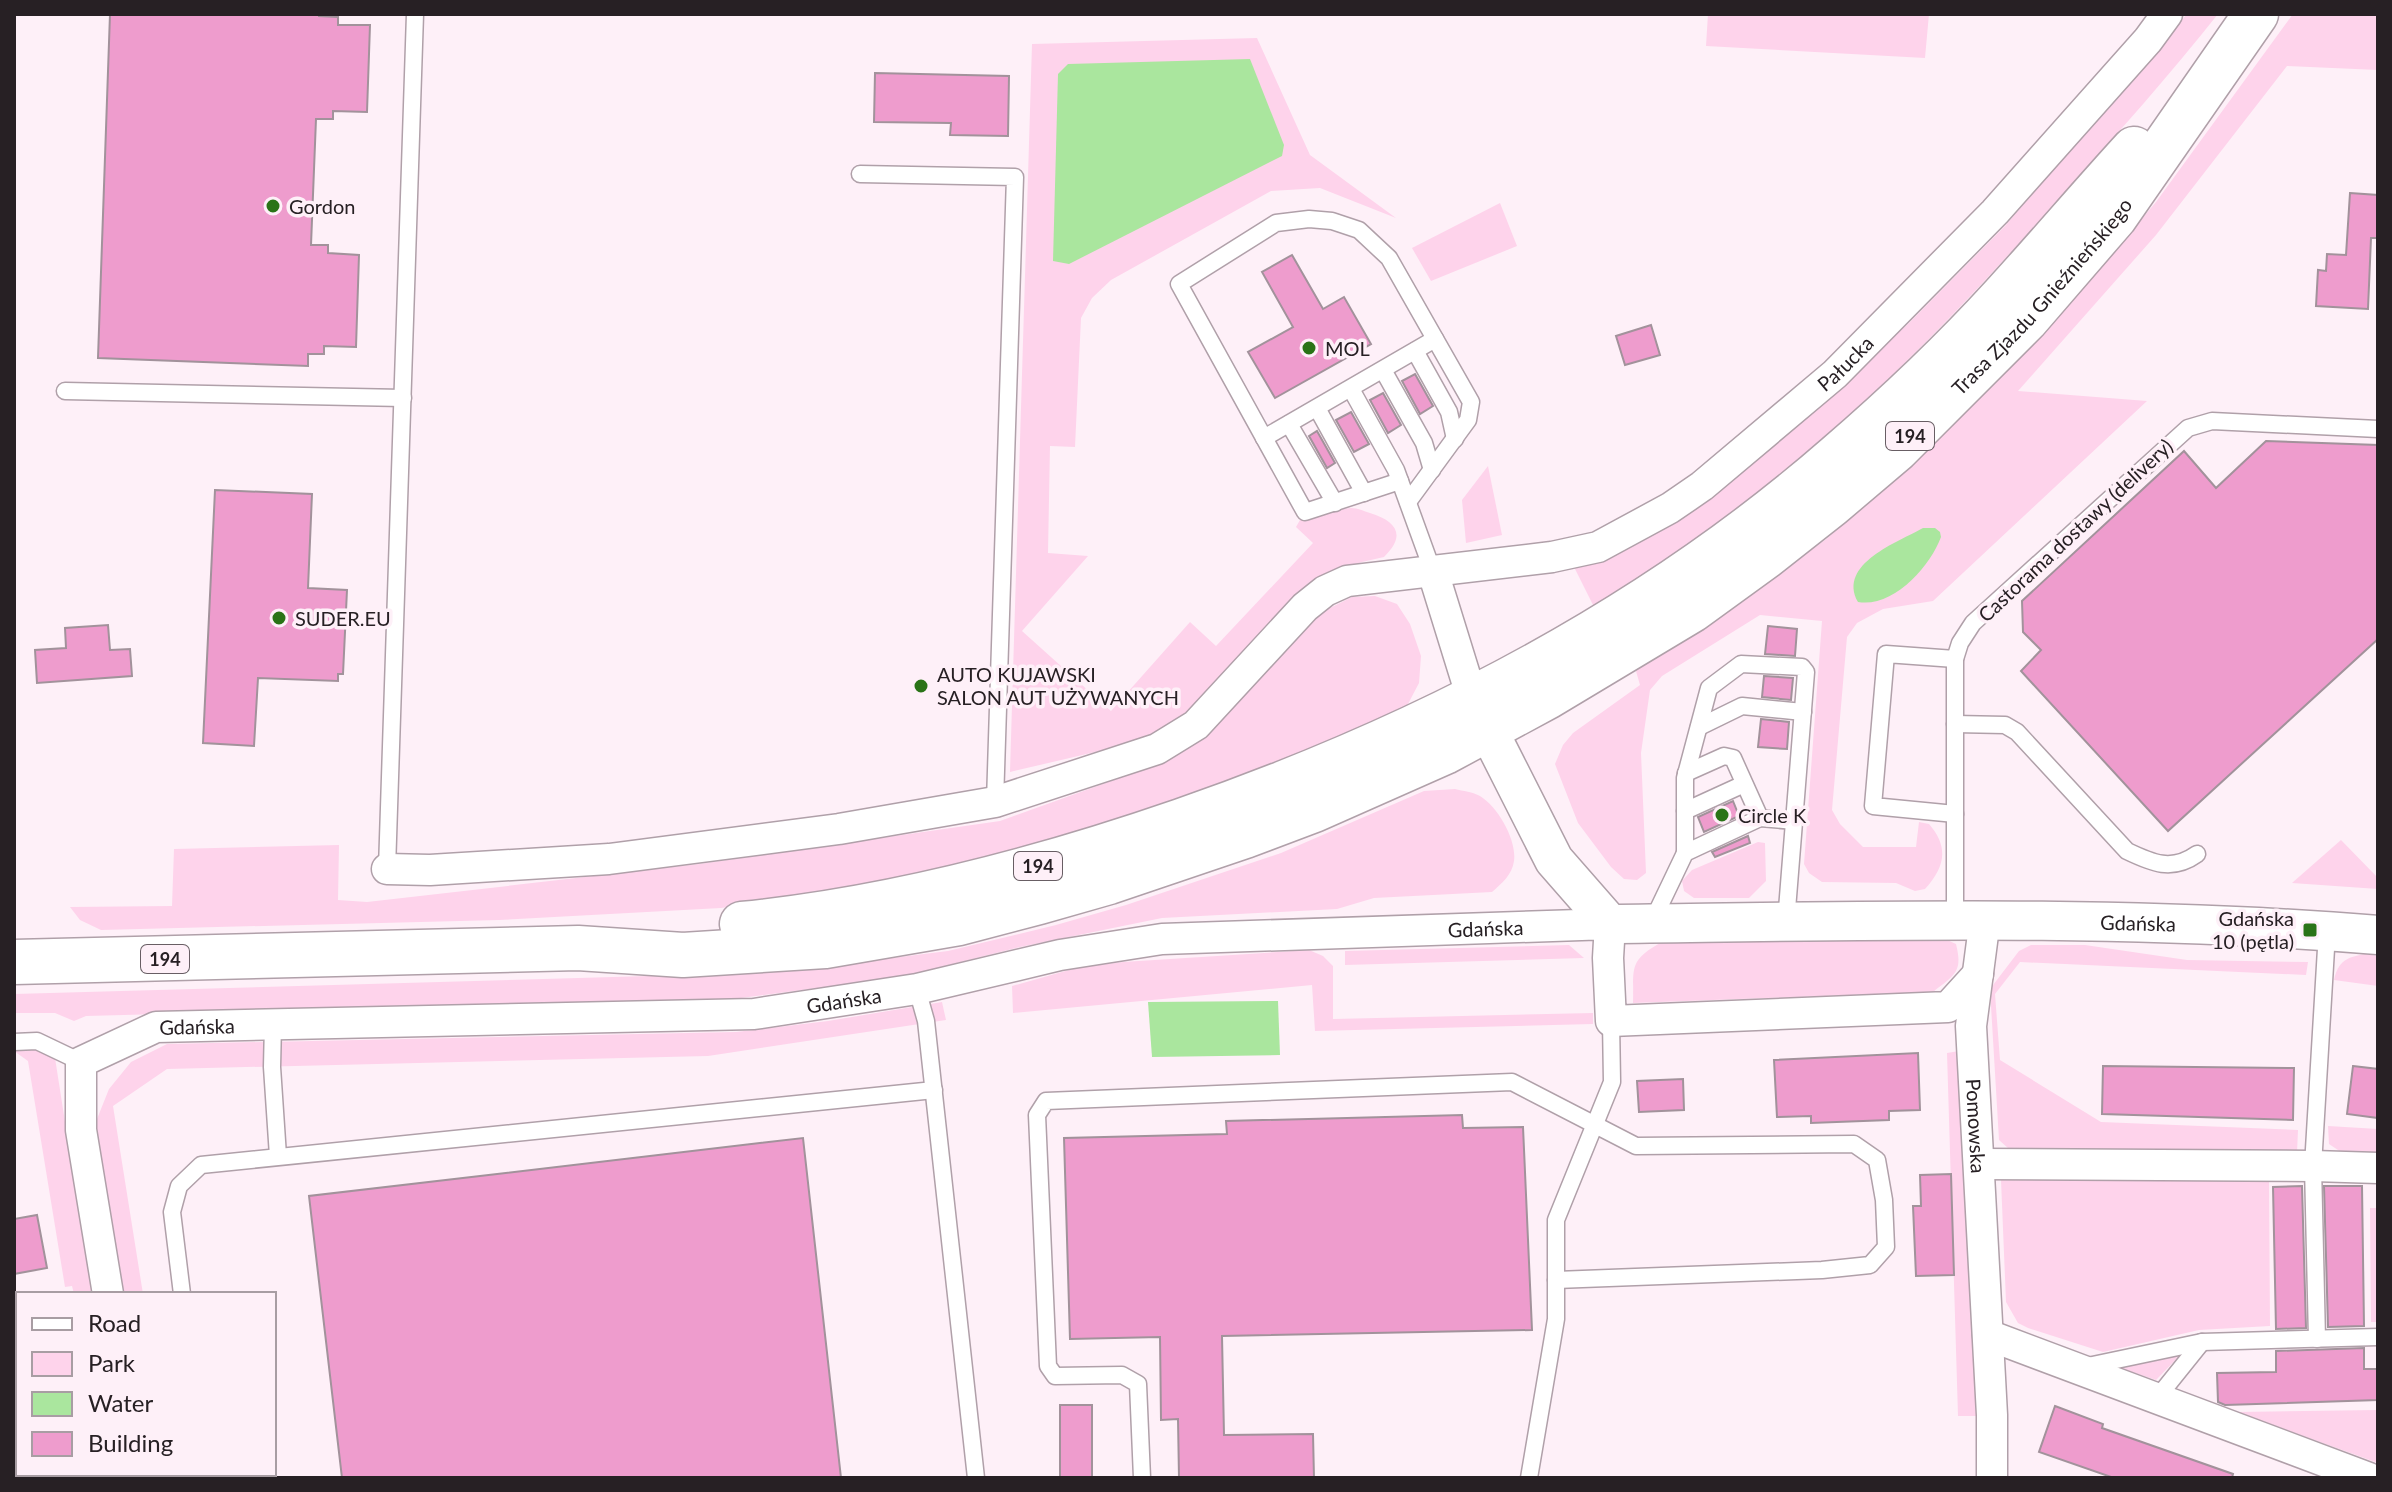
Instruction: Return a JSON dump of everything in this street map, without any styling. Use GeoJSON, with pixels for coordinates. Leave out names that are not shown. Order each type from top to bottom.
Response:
{"type":"FeatureCollection","features":[{"type":"Feature","properties":{"kind":"main road","name":"Trasa Zjazdu Gnieźnieńskiego"},"geometry":{"type":"LineString","coordinates":[[1480,714],[1692,610],[1765,557],[1897,449],[2026,320],[2115,217],[2247,27]]}},
{"type":"Feature","properties":{"kind":"main road","name":"194"},"geometry":{"type":"LineString","coordinates":[[18,962],[578,948],[683,955],[825,946],[959,923],[1109,882],[1245,836],[1314,810],[1480,714]]}},
{"type":"Feature","properties":{"kind":"street","name":"Pałucka"},"geometry":{"type":"LineString","coordinates":[[1433,572],[1529,561],[1598,547],[1629,532],[1702,486],[1835,374],[1995,212],[2148,40],[2167,14]]}},
{"type":"Feature","properties":{"kind":"street"},"geometry":{"type":"LineString","coordinates":[[387,869],[430,870],[609,859],[839,829],[995,802],[1157,749],[1196,725],[1305,607],[1325,591],[1347,581],[1433,572],[1480,714],[1554,860],[1610,924],[1611,1021],[1948,1007],[1978,974]]}},
{"type":"Feature","properties":{"kind":"street","name":"Gdańska"},"geometry":{"type":"LineString","coordinates":[[81,1062],[156,1027],[754,1014],[917,989],[1060,955],[1162,939],[1610,924],[1970,919],[2203,924],[2378,935]]}},
{"type":"Feature","properties":{"kind":"street","name":"Pomowska"},"geometry":{"type":"LineString","coordinates":[[1970,919],[1978,974],[1971,1026],[1988,1335],[1992,1478]]}},
{"type":"Feature","properties":{"kind":"street"},"geometry":{"type":"LineString","coordinates":[[81,1062],[81,1130],[108,1292]]}},
{"type":"Feature","properties":{"kind":"street"},"geometry":{"type":"LineString","coordinates":[[1979,1164],[2378,1168]]}},
{"type":"Feature","properties":{"kind":"street"},"geometry":{"type":"LineString","coordinates":[[1988,1335],[2369,1478]]}},
{"type":"Feature","properties":{"kind":"lane"},"geometry":{"type":"LineString","coordinates":[[387,869],[415,14]]}},
{"type":"Feature","properties":{"kind":"lane"},"geometry":{"type":"LineString","coordinates":[[860,174],[1015,177],[995,802]]}},
{"type":"Feature","properties":{"kind":"lane"},"geometry":{"type":"LineString","coordinates":[[1400,481],[1305,512],[1179,284],[1276,223],[1309,219],[1332,221],[1359,230],[1389,258],[1471,402],[1468,420],[1408,502]]}},
{"type":"Feature","properties":{"kind":"lane"},"geometry":{"type":"LineString","coordinates":[[1264,438],[1435,339]]}},
{"type":"Feature","properties":{"kind":"lane"},"geometry":{"type":"LineString","coordinates":[[1415,351],[1449,412],[1455,439]]}},
{"type":"Feature","properties":{"kind":"lane"},"geometry":{"type":"LineString","coordinates":[[1383,370],[1424,443],[1432,470]]}},
{"type":"Feature","properties":{"kind":"lane"},"geometry":{"type":"LineString","coordinates":[[1351,389],[1400,481],[1433,572]]}},
{"type":"Feature","properties":{"kind":"lane"},"geometry":{"type":"LineString","coordinates":[[65,391],[403,398]]}},
{"type":"Feature","properties":{"kind":"lane"},"geometry":{"type":"LineString","coordinates":[[1317,408],[1364,493]]}},
{"type":"Feature","properties":{"kind":"lane","name":"Castorama dostawy (delivery)"},"geometry":{"type":"LineString","coordinates":[[1970,919],[1955,814],[1955,659],[1960,643],[1973,623],[2188,428],[2212,421],[2378,429]]}},
{"type":"Feature","properties":{"kind":"lane"},"geometry":{"type":"LineString","coordinates":[[1289,424],[1335,503]]}},
{"type":"Feature","properties":{"kind":"lane"},"geometry":{"type":"LineString","coordinates":[[1955,659],[1886,654],[1873,806],[1955,814]]}},
{"type":"Feature","properties":{"kind":"lane"},"geometry":{"type":"LineString","coordinates":[[1652,924],[1685,853],[1686,773],[1709,688],[1741,664],[1802,667],[1806,672],[1786,922]]}},
{"type":"Feature","properties":{"kind":"lane"},"geometry":{"type":"LineString","coordinates":[[1699,727],[1742,706],[1803,712]]}},
{"type":"Feature","properties":{"kind":"lane"},"geometry":{"type":"LineString","coordinates":[[1955,724],[2005,725],[2017,732],[2127,851],[2151,862],[2171,866],[2197,854]]}},
{"type":"Feature","properties":{"kind":"lane"},"geometry":{"type":"LineString","coordinates":[[1686,773],[1724,756],[1733,758],[1760,818]]}},
{"type":"Feature","properties":{"kind":"lane"},"geometry":{"type":"LineString","coordinates":[[1685,811],[1744,784]]}},
{"type":"Feature","properties":{"kind":"lane"},"geometry":{"type":"LineString","coordinates":[[1685,853],[1760,818],[1794,821]]}},
{"type":"Feature","properties":{"kind":"lane"},"geometry":{"type":"LineString","coordinates":[[2317,1339],[2313,1166],[2327,930]]}},
{"type":"Feature","properties":{"kind":"lane"},"geometry":{"type":"LineString","coordinates":[[917,989],[926,1021],[976,1478]]}},
{"type":"Feature","properties":{"kind":"lane"},"geometry":{"type":"LineString","coordinates":[[1529,1478],[1556,1319],[1556,1220],[1612,1082],[1611,1021]]}},
{"type":"Feature","properties":{"kind":"lane"},"geometry":{"type":"LineString","coordinates":[[273,1024],[272,1067],[278,1156]]}},
{"type":"Feature","properties":{"kind":"lane"},"geometry":{"type":"LineString","coordinates":[[14,1042],[37,1041],[81,1062]]}},
{"type":"Feature","properties":{"kind":"lane"},"geometry":{"type":"LineString","coordinates":[[1142,1478],[1138,1384],[1122,1375],[1055,1376],[1048,1366],[1037,1115],[1046,1101],[1512,1082],[1636,1146],[1854,1144],[1877,1160],[1884,1200],[1886,1247],[1870,1265],[1556,1280]]}},
{"type":"Feature","properties":{"kind":"lane"},"geometry":{"type":"LineString","coordinates":[[182,1292],[172,1212],[179,1186],[201,1165],[934,1090]]}},
{"type":"Feature","properties":{"kind":"lane"},"geometry":{"type":"LineString","coordinates":[[2078,1369],[2202,1342],[2378,1337]]}},
{"type":"Feature","properties":{"kind":"lane"},"geometry":{"type":"LineString","coordinates":[[2157,1398],[2202,1342]]}},
{"type":"Feature","properties":{"kind":"green space"},"geometry":{"type":"Polygon","coordinates":[[[1708,14],[1929,14],[1925,58],[1706,46],[1708,14]]]}},
{"type":"Feature","properties":{"kind":"green space"},"geometry":{"type":"Polygon","coordinates":[[[2187,14],[2218,14],[2104,149],[1888,380],[1772,482],[1684,547],[1594,607],[1574,567],[1828,395],[1909,323],[2005,226],[2187,14]]]}},
{"type":"Feature","properties":{"kind":"green space"},"geometry":{"type":"Polygon","coordinates":[[[2293,14],[2378,14],[2378,70],[2287,66],[2156,235],[2018,391],[2147,401],[1933,601],[1883,609],[1857,623],[1847,637],[1832,810],[1840,824],[1863,847],[1916,847],[1919,822],[1929,824],[1940,841],[1942,858],[1937,873],[1925,889],[1915,891],[1896,883],[1822,882],[1809,873],[1804,864],[1822,621],[1760,615],[1662,676],[1650,690],[1641,753],[1646,873],[1637,880],[1624,879],[1611,867],[1578,823],[1555,764],[1563,745],[1573,733],[1640,685],[1636,671],[1825,540],[1903,472],[1995,384],[2156,202],[2293,14]]]}},
{"type":"Feature","properties":{"kind":"green space"},"geometry":{"type":"Polygon","coordinates":[[[1257,38],[1310,155],[1396,218],[1320,188],[1271,191],[1111,280],[1092,298],[1081,318],[1075,447],[1050,446],[1048,553],[1088,556],[1022,631],[1111,711],[1190,622],[1216,646],[1313,543],[1296,527],[1300,520],[1338,510],[1358,509],[1379,516],[1392,525],[1397,536],[1395,542],[1384,557],[1320,576],[1290,601],[1190,710],[1142,741],[1010,772],[1032,44],[1257,38]]]}},
{"type":"Feature","properties":{"kind":"green space"},"geometry":{"type":"Polygon","coordinates":[[[1500,203],[1517,246],[1431,281],[1412,248],[1500,203]]]}},
{"type":"Feature","properties":{"kind":"green space"},"geometry":{"type":"Polygon","coordinates":[[[1488,466],[1502,535],[1466,543],[1462,500],[1488,466]]]}},
{"type":"Feature","properties":{"kind":"green space"},"geometry":{"type":"Polygon","coordinates":[[[1375,596],[1397,604],[1410,624],[1421,656],[1419,683],[1408,704],[1392,719],[1294,764],[1043,848],[839,891],[721,908],[499,920],[101,930],[80,920],[70,907],[172,906],[174,849],[339,845],[338,900],[367,902],[699,864],[1000,821],[1153,766],[1271,663],[1324,611],[1352,597],[1375,596]]]}},
{"type":"Feature","properties":{"kind":"green space"},"geometry":{"type":"Polygon","coordinates":[[[1455,789],[1487,801],[1509,834],[1514,853],[1513,866],[1492,892],[1374,898],[1337,909],[1162,918],[1020,947],[901,977],[733,999],[86,1016],[74,1021],[55,1013],[14,1013],[14,994],[718,974],[948,951],[1126,905],[1281,853],[1424,791],[1455,789]]]}},
{"type":"Feature","properties":{"kind":"green space"},"geometry":{"type":"Polygon","coordinates":[[[2341,840],[2378,878],[2378,889],[2292,883],[2341,840]]]}},
{"type":"Feature","properties":{"kind":"green space"},"geometry":{"type":"Polygon","coordinates":[[[1758,842],[1765,843],[1766,881],[1749,898],[1694,898],[1684,891],[1682,881],[1692,870],[1758,842]]]}},
{"type":"Feature","properties":{"kind":"green space"},"geometry":{"type":"Polygon","coordinates":[[[1945,939],[1956,944],[1958,967],[1952,977],[1933,992],[1633,1003],[1635,967],[1642,955],[1660,943],[1945,939]]]}},
{"type":"Feature","properties":{"kind":"green space"},"geometry":{"type":"Polygon","coordinates":[[[1569,945],[1584,958],[1345,965],[1345,951],[1569,945]]]}},
{"type":"Feature","properties":{"kind":"green space"},"geometry":{"type":"Polygon","coordinates":[[[2031,945],[2085,945],[2187,960],[2308,962],[2306,975],[2020,962],[1995,994],[2000,1060],[2101,1122],[2298,1130],[2297,1153],[2009,1149],[1999,1140],[1990,989],[2019,951],[2031,945]]]}},
{"type":"Feature","properties":{"kind":"green space"},"geometry":{"type":"Polygon","coordinates":[[[1309,950],[1323,956],[1333,966],[1333,1019],[1593,1013],[1593,1024],[1315,1031],[1312,985],[1013,1013],[1012,986],[1076,968],[1309,950]]]}},
{"type":"Feature","properties":{"kind":"green space"},"geometry":{"type":"Polygon","coordinates":[[[2365,954],[2378,956],[2378,986],[2334,980],[2344,961],[2365,954]]]}},
{"type":"Feature","properties":{"kind":"green space"},"geometry":{"type":"Polygon","coordinates":[[[942,1002],[946,1020],[708,1056],[167,1069],[113,1106],[143,1292],[123,1292],[95,1124],[109,1089],[131,1062],[167,1044],[736,1032],[942,1002]]]}},
{"type":"Feature","properties":{"kind":"green space"},"geometry":{"type":"Polygon","coordinates":[[[14,1033],[42,1036],[55,1058],[92,1292],[74,1292],[72,1286],[65,1287],[28,1061],[14,1051],[14,1033]]]}},
{"type":"Feature","properties":{"kind":"green space"},"geometry":{"type":"Polygon","coordinates":[[[1959,1051],[1976,1416],[1958,1416],[1947,1053],[1959,1051]]]}},
{"type":"Feature","properties":{"kind":"green space"},"geometry":{"type":"Polygon","coordinates":[[[2328,1126],[2378,1129],[2378,1155],[2341,1152],[2329,1144],[2328,1126]]]}},
{"type":"Feature","properties":{"kind":"green space"},"geometry":{"type":"Polygon","coordinates":[[[2001,1180],[2269,1180],[2270,1326],[2199,1330],[2103,1352],[2018,1323],[2006,1302],[2001,1180]]]}},
{"type":"Feature","properties":{"kind":"green space"},"geometry":{"type":"Polygon","coordinates":[[[2370,1208],[2378,1208],[2378,1322],[2371,1322],[2370,1208]]]}},
{"type":"Feature","properties":{"kind":"green space"},"geometry":{"type":"Polygon","coordinates":[[[2185,1350],[2156,1380],[2117,1367],[2185,1350]]]}},
{"type":"Feature","properties":{"kind":"green space"},"geometry":{"type":"Polygon","coordinates":[[[2378,1410],[2378,1463],[2237,1412],[2378,1410]]]}},
{"type":"Feature","properties":{"kind":"water"},"geometry":{"type":"Polygon","coordinates":[[[1250,59],[1284,145],[1282,156],[1069,264],[1053,261],[1058,74],[1068,64],[1250,59]]]}},
{"type":"Feature","properties":{"kind":"water"},"geometry":{"type":"Polygon","coordinates":[[[1923,528],[1935,528],[1941,537],[1919,572],[1884,599],[1858,602],[1854,588],[1856,576],[1863,566],[1873,556],[1923,528]]]}},
{"type":"Feature","properties":{"kind":"water"},"geometry":{"type":"Polygon","coordinates":[[[1278,1001],[1280,1055],[1152,1057],[1148,1002],[1278,1001]]]}},
{"type":"Feature","properties":{"kind":"building"},"geometry":{"type":"Polygon","coordinates":[[[110,14],[319,14],[338,17],[338,25],[370,25],[367,112],[333,111],[333,119],[316,119],[311,245],[328,245],[328,253],[359,255],[356,347],[324,346],[324,354],[308,354],[308,366],[98,358],[110,14]]]}},
{"type":"Feature","properties":{"kind":"building"},"geometry":{"type":"Polygon","coordinates":[[[875,73],[1009,76],[1008,136],[950,135],[951,123],[874,122],[875,73]]]}},
{"type":"Feature","properties":{"kind":"building"},"geometry":{"type":"Polygon","coordinates":[[[2350,193],[2378,195],[2378,238],[2371,238],[2368,309],[2316,306],[2318,270],[2326,271],[2327,254],[2346,255],[2350,193]]]}},
{"type":"Feature","properties":{"kind":"building","name":"MOL"},"geometry":{"type":"Polygon","coordinates":[[[1292,255],[1323,309],[1344,297],[1371,344],[1275,398],[1248,352],[1293,327],[1262,272],[1292,255]]]}},
{"type":"Feature","properties":{"kind":"building"},"geometry":{"type":"Polygon","coordinates":[[[1651,325],[1660,355],[1625,365],[1616,336],[1651,325]]]}},
{"type":"Feature","properties":{"kind":"building"},"geometry":{"type":"Polygon","coordinates":[[[1415,374],[1433,406],[1420,414],[1402,381],[1415,374]]]}},
{"type":"Feature","properties":{"kind":"building"},"geometry":{"type":"Polygon","coordinates":[[[1383,393],[1401,425],[1388,433],[1370,400],[1383,393]]]}},
{"type":"Feature","properties":{"kind":"building"},"geometry":{"type":"Polygon","coordinates":[[[1351,412],[1369,444],[1354,452],[1336,420],[1351,412]]]}},
{"type":"Feature","properties":{"kind":"building"},"geometry":{"type":"Polygon","coordinates":[[[1317,431],[1335,463],[1327,468],[1309,436],[1317,431]]]}},
{"type":"Feature","properties":{"kind":"building"},"geometry":{"type":"Polygon","coordinates":[[[2266,441],[2378,445],[2378,639],[2168,831],[2021,671],[2041,650],[2023,632],[2022,601],[2184,451],[2216,488],[2266,441]]]}},
{"type":"Feature","properties":{"kind":"building"},"geometry":{"type":"Polygon","coordinates":[[[215,490],[312,494],[308,588],[347,590],[343,674],[338,674],[338,681],[258,678],[254,746],[203,743],[215,490]]]}},
{"type":"Feature","properties":{"kind":"building"},"geometry":{"type":"Polygon","coordinates":[[[108,625],[110,650],[130,649],[132,676],[37,683],[35,650],[66,648],[65,628],[108,625]]]}},
{"type":"Feature","properties":{"kind":"building"},"geometry":{"type":"Polygon","coordinates":[[[1768,626],[1797,629],[1795,656],[1765,654],[1768,626]]]}},
{"type":"Feature","properties":{"kind":"building"},"geometry":{"type":"Polygon","coordinates":[[[1764,676],[1793,678],[1791,700],[1762,697],[1764,676]]]}},
{"type":"Feature","properties":{"kind":"building"},"geometry":{"type":"Polygon","coordinates":[[[1761,719],[1789,722],[1787,749],[1758,747],[1761,719]]]}},
{"type":"Feature","properties":{"kind":"building"},"geometry":{"type":"Polygon","coordinates":[[[1733,801],[1739,816],[1704,832],[1698,817],[1733,801]]]}},
{"type":"Feature","properties":{"kind":"building"},"geometry":{"type":"Polygon","coordinates":[[[1748,836],[1750,843],[1715,857],[1712,852],[1748,836]]]}},
{"type":"Feature","properties":{"kind":"building"},"geometry":{"type":"Polygon","coordinates":[[[1918,1053],[1920,1110],[1889,1111],[1889,1120],[1811,1123],[1811,1116],[1777,1117],[1774,1060],[1918,1053]]]}},
{"type":"Feature","properties":{"kind":"building"},"geometry":{"type":"Polygon","coordinates":[[[2103,1066],[2294,1068],[2293,1120],[2102,1114],[2103,1066]]]}},
{"type":"Feature","properties":{"kind":"building"},"geometry":{"type":"Polygon","coordinates":[[[2353,1066],[2378,1069],[2378,1118],[2347,1114],[2353,1066]]]}},
{"type":"Feature","properties":{"kind":"building"},"geometry":{"type":"Polygon","coordinates":[[[1683,1079],[1684,1110],[1639,1112],[1637,1081],[1683,1079]]]}},
{"type":"Feature","properties":{"kind":"building"},"geometry":{"type":"Polygon","coordinates":[[[1462,1115],[1463,1128],[1523,1127],[1532,1330],[1222,1336],[1224,1435],[1313,1434],[1314,1478],[1179,1478],[1178,1419],[1161,1420],[1160,1337],[1070,1339],[1064,1138],[1227,1134],[1226,1121],[1462,1115]]]}},
{"type":"Feature","properties":{"kind":"building"},"geometry":{"type":"Polygon","coordinates":[[[803,1138],[841,1478],[342,1478],[309,1196],[803,1138]]]}},
{"type":"Feature","properties":{"kind":"building"},"geometry":{"type":"Polygon","coordinates":[[[1951,1174],[1954,1275],[1916,1276],[1913,1206],[1921,1206],[1920,1175],[1951,1174]]]}},
{"type":"Feature","properties":{"kind":"building"},"geometry":{"type":"Polygon","coordinates":[[[2302,1186],[2306,1328],[2276,1329],[2273,1187],[2302,1186]]]}},
{"type":"Feature","properties":{"kind":"building"},"geometry":{"type":"Polygon","coordinates":[[[2324,1186],[2362,1186],[2364,1326],[2328,1327],[2324,1186]]]}},
{"type":"Feature","properties":{"kind":"building"},"geometry":{"type":"Polygon","coordinates":[[[37,1215],[47,1268],[14,1274],[14,1219],[37,1215]]]}},
{"type":"Feature","properties":{"kind":"building"},"geometry":{"type":"Polygon","coordinates":[[[2364,1348],[2364,1369],[2378,1369],[2378,1400],[2225,1405],[2218,1402],[2217,1373],[2276,1372],[2276,1351],[2364,1348]]]}},
{"type":"Feature","properties":{"kind":"building"},"geometry":{"type":"Polygon","coordinates":[[[1060,1405],[1092,1405],[1092,1478],[1060,1478],[1060,1405]]]}},
{"type":"Feature","properties":{"kind":"building"},"geometry":{"type":"Polygon","coordinates":[[[2055,1406],[2103,1424],[2102,1428],[2233,1474],[2232,1478],[2114,1478],[2039,1452],[2055,1406]]]}},
{"type":"Feature","properties":{"kind":"place","name":"Gordon"},"geometry":{"type":"Point","coordinates":[273,206]}},
{"type":"Feature","properties":{"kind":"place","name":"MOL"},"geometry":{"type":"Point","coordinates":[1309,348]}},
{"type":"Feature","properties":{"kind":"place","name":"SUDER.EU"},"geometry":{"type":"Point","coordinates":[279,618]}},
{"type":"Feature","properties":{"kind":"place","name":"AUTO KUJAWSKI SALON AUT UŻYWANYCH"},"geometry":{"type":"Point","coordinates":[921,686]}},
{"type":"Feature","properties":{"kind":"place","name":"Circle K"},"geometry":{"type":"Point","coordinates":[1722,815]}},
{"type":"Feature","properties":{"kind":"place","name":"Gdańska 10 (pętla)"},"geometry":{"type":"Point","coordinates":[2310,930]}}]}
